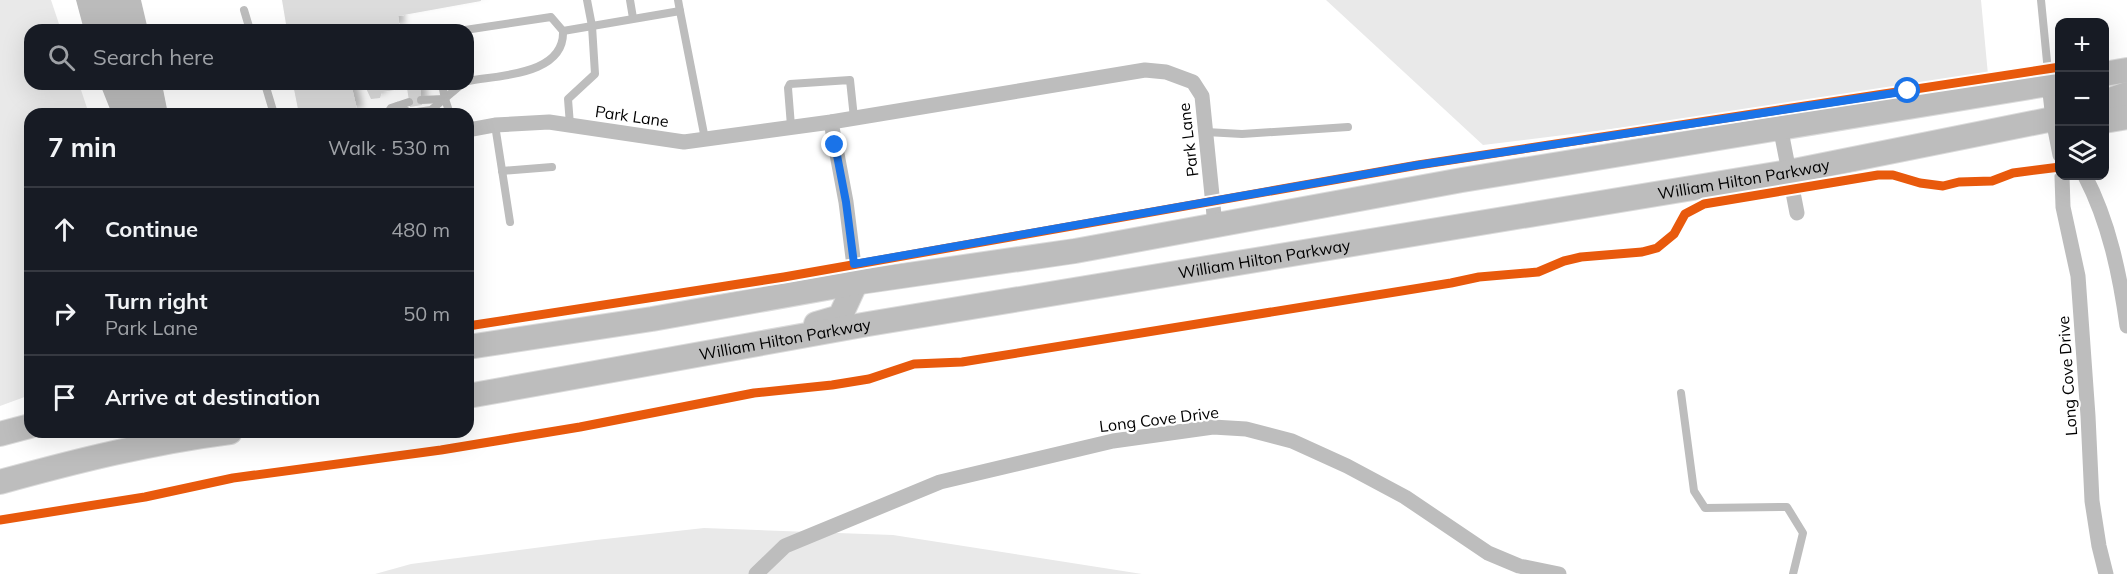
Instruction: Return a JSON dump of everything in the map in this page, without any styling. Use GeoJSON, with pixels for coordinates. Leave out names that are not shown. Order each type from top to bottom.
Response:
{"type":"FeatureCollection","features":[{"type":"Feature","properties":{"kind":"highway"},"geometry":{"type":"LineString","coordinates":[[2109,73],[2127,70]]}},
{"type":"Feature","properties":{"kind":"highway"},"geometry":{"type":"LineString","coordinates":[[474,346],[652,319],[856,282],[1075,251],[1473,178],[2054,83]]}},
{"type":"Feature","properties":{"kind":"highway"},"geometry":{"type":"LineString","coordinates":[[2109,100],[2127,94]]}},
{"type":"Feature","properties":{"kind":"highway"},"geometry":{"type":"LineString","coordinates":[[2109,120],[2127,118]]}},
{"type":"Feature","properties":{"kind":"highway","name":"William Hilton Parkway"},"geometry":{"type":"LineString","coordinates":[[474,395],[880,322],[1789,172],[2055,122]]}},
{"type":"Feature","properties":{"kind":"highway"},"geometry":{"type":"LineString","coordinates":[[730,348],[840,317],[856,282]]}},
{"type":"Feature","properties":{"kind":"highway"},"geometry":{"type":"LineString","coordinates":[[0,434],[24,428]]}},
{"type":"Feature","properties":{"kind":"highway"},"geometry":{"type":"LineString","coordinates":[[0,482],[167,438]]}},
{"type":"Feature","properties":{"kind":"highway"},"geometry":{"type":"LineString","coordinates":[[120,451],[184,438]]}},
{"type":"Feature","properties":{"kind":"street","name":"Park Lane"},"geometry":{"type":"LineString","coordinates":[[474,129],[549,122],[684,142],[831,122],[1145,70],[1172,70],[1193,82],[1202,96],[1215,225]]}},
{"type":"Feature","properties":{"kind":"street"},"geometry":{"type":"LineString","coordinates":[[2109,130],[2127,118]]}},
{"type":"Feature","properties":{"kind":"street"},"geometry":{"type":"LineString","coordinates":[[831,122],[846,202],[856,282]]}},
{"type":"Feature","properties":{"kind":"street"},"geometry":{"type":"LineString","coordinates":[[1780,126],[1797,213]]}},
{"type":"Feature","properties":{"kind":"street","name":"Long Cove Drive"},"geometry":{"type":"LineString","coordinates":[[2062,180],[2063,207],[2078,276],[2092,501],[2106,574]]}},
{"type":"Feature","properties":{"kind":"street"},"geometry":{"type":"LineString","coordinates":[[2087,180],[2099,203],[2122,291],[2127,326]]}},
{"type":"Feature","properties":{"kind":"street","name":"Long Cove Drive"},"geometry":{"type":"LineString","coordinates":[[756,574],[785,546],[940,482],[1113,441],[1213,427],[1246,429],[1292,441],[1347,466],[1405,497],[1517,570],[1559,574]]}},
{"type":"Feature","properties":{"kind":"lane"},"geometry":{"type":"LineString","coordinates":[[570,125],[568,99],[595,74],[592,26],[587,0]]}},
{"type":"Feature","properties":{"kind":"lane"},"geometry":{"type":"LineString","coordinates":[[630,0],[633,18]]}},
{"type":"Feature","properties":{"kind":"lane"},"geometry":{"type":"LineString","coordinates":[[678,0],[705,139]]}},
{"type":"Feature","properties":{"kind":"lane"},"geometry":{"type":"LineString","coordinates":[[2041,0],[2054,83]]}},
{"type":"Feature","properties":{"kind":"lane"},"geometry":{"type":"LineString","coordinates":[[244,10],[248,24]]}},
{"type":"Feature","properties":{"kind":"lane"},"geometry":{"type":"LineString","coordinates":[[563,32],[680,11]]}},
{"type":"Feature","properties":{"kind":"lane"},"geometry":{"type":"LineString","coordinates":[[474,29],[551,16],[563,32],[563,44],[555,57],[541,68],[474,80]]}},
{"type":"Feature","properties":{"kind":"lane"},"geometry":{"type":"LineString","coordinates":[[791,126],[788,88],[790,84],[850,80],[854,118]]}},
{"type":"Feature","properties":{"kind":"lane"},"geometry":{"type":"LineString","coordinates":[[268,90],[272,108]]}},
{"type":"Feature","properties":{"kind":"lane"},"geometry":{"type":"LineString","coordinates":[[443,90],[448,108]]}},
{"type":"Feature","properties":{"kind":"lane"},"geometry":{"type":"LineString","coordinates":[[434,108],[455,90]]}},
{"type":"Feature","properties":{"kind":"lane"},"geometry":{"type":"LineString","coordinates":[[421,100],[445,99]]}},
{"type":"Feature","properties":{"kind":"lane"},"geometry":{"type":"LineString","coordinates":[[391,108],[409,102]]}},
{"type":"Feature","properties":{"kind":"lane"},"geometry":{"type":"LineString","coordinates":[[495,126],[510,222]]}},
{"type":"Feature","properties":{"kind":"lane"},"geometry":{"type":"LineString","coordinates":[[1206,132],[1242,134],[1348,127]]}},
{"type":"Feature","properties":{"kind":"lane"},"geometry":{"type":"LineString","coordinates":[[502,171],[552,166]]}},
{"type":"Feature","properties":{"kind":"lane"},"geometry":{"type":"LineString","coordinates":[[1681,393],[1694,491],[1705,508],[1787,507],[1803,533],[1793,574]]}},
{"type":"Feature","properties":{"kind":"shaded area"},"geometry":{"type":"Polygon","coordinates":[[[0,0],[51,0],[59,24],[24,24],[24,90],[81,90],[87,108],[24,108],[24,397],[0,406],[0,0]]]}},
{"type":"Feature","properties":{"kind":"shaded area"},"geometry":{"type":"Polygon","coordinates":[[[76,0],[141,0],[147,24],[82,24],[76,0]]]}},
{"type":"Feature","properties":{"kind":"shaded area"},"geometry":{"type":"Polygon","coordinates":[[[1326,0],[1981,0],[1988,75],[1644,125],[1483,145],[1326,0]]]}},
{"type":"Feature","properties":{"kind":"shaded area"},"geometry":{"type":"Polygon","coordinates":[[[102,90],[163,90],[167,108],[110,108],[102,90]]]}},
{"type":"Feature","properties":{"kind":"shaded area"},"geometry":{"type":"Polygon","coordinates":[[[704,528],[893,535],[1142,574],[375,574],[411,564],[704,528]]]}},
{"type":"Feature","properties":{"kind":"building"},"geometry":{"type":"Polygon","coordinates":[[[282,0],[481,0],[398,16],[399,24],[286,24],[282,0]]]}},
{"type":"Feature","properties":{"kind":"building"},"geometry":{"type":"Polygon","coordinates":[[[294,90],[352,90],[357,108],[298,108],[294,90]]]}},
{"type":"Feature","properties":{"kind":"building"},"geometry":{"type":"Polygon","coordinates":[[[367,90],[394,90],[382,92],[380,98],[371,99],[367,90]]]}},
{"type":"Feature","properties":{"kind":"building"},"geometry":{"type":"Polygon","coordinates":[[[407,90],[420,90],[422,105],[410,107],[407,90]]]}},
{"type":"Feature","properties":{"kind":"cycle path"},"geometry":{"type":"LineString","coordinates":[[474,325],[784,277],[1418,165],[2055,68]]}},
{"type":"Feature","properties":{"kind":"cycle path"},"geometry":{"type":"LineString","coordinates":[[0,520],[145,497],[233,478],[441,450],[580,427],[754,393],[869,379],[914,364],[962,362],[1479,277],[1538,272],[1564,261],[1581,257],[1642,252],[1657,248],[1674,234],[1685,214],[1704,204],[1878,175],[1893,175],[1920,183],[1943,186],[1959,182],[1992,181],[2013,173],[2055,168]]}},
{"type":"Feature","properties":{"kind":"route"},"geometry":{"type":"LineString","coordinates":[[835,145],[846,202],[854,264],[1418,165],[1908,91]]}}]}
